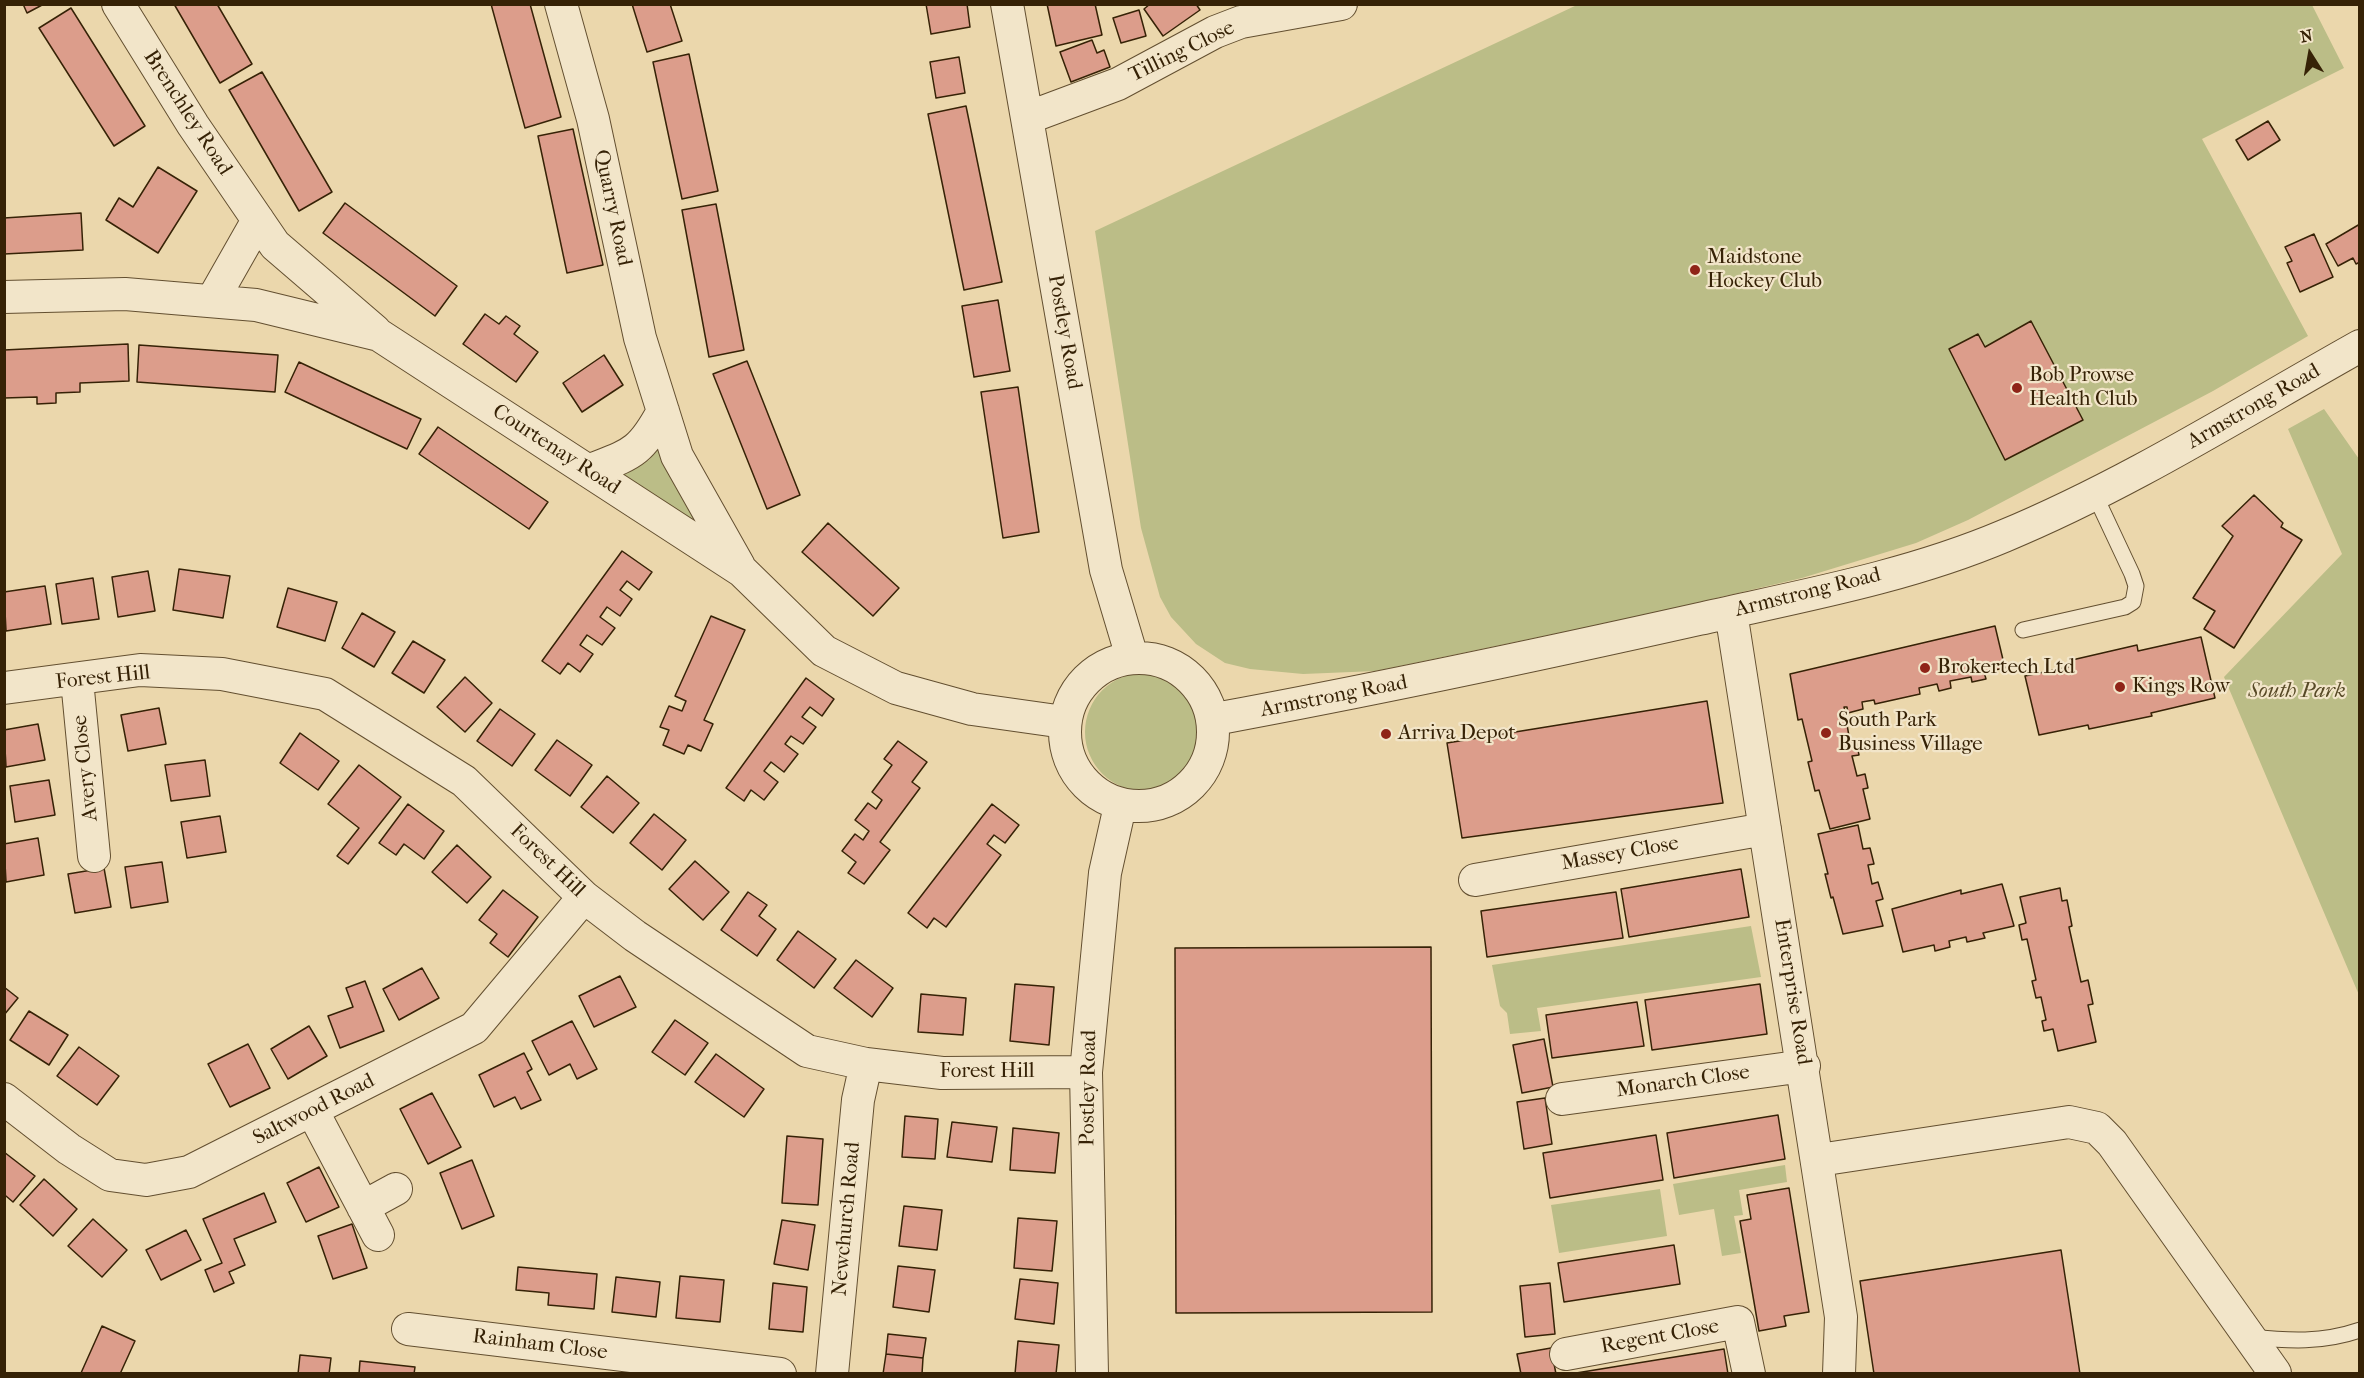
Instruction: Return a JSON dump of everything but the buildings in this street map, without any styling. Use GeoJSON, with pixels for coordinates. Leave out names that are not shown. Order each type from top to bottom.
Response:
{"type":"FeatureCollection","features":[{"type":"Feature","properties":{"kind":"street","name":"Brenchley Road"},"geometry":{"type":"LineString","coordinates":[[118,4],[193,125],[275,245],[379,335]]}},
{"type":"Feature","properties":{"kind":"street","name":"Quarry Road"},"geometry":{"type":"LineString","coordinates":[[561,4],[593,119],[640,338],[677,456],[742,571]]}},
{"type":"Feature","properties":{"kind":"street","name":"Postley Road"},"geometry":{"type":"LineString","coordinates":[[1007,4],[1106,570],[1132,657]]}},
{"type":"Feature","properties":{"kind":"street","name":"Tilling Close"},"geometry":{"type":"LineString","coordinates":[[1027,118],[1118,84],[1215,32],[1241,22],[1341,4]]}},
{"type":"Feature","properties":{"kind":"street"},"geometry":{"type":"LineString","coordinates":[[212,301],[258,220]]}},
{"type":"Feature","properties":{"kind":"street","name":"Courtenay Road"},"geometry":{"type":"LineString","coordinates":[[4,297],[125,294],[256,305],[379,335],[742,571],[824,651],[896,688],[972,709],[1064,722]]}},
{"type":"Feature","properties":{"kind":"street","name":"Armstrong Road"},"geometry":{"type":"LineString","coordinates":[[1215,719],[1460,673],[1798,598],[1973,548],[2094,493],[2246,413],[2360,346]]}},
{"type":"Feature","properties":{"kind":"street"},"geometry":{"type":"LineString","coordinates":[[588,471],[627,456],[647,440],[663,411]]}},
{"type":"Feature","properties":{"kind":"street","name":"Enterprise Road"},"geometry":{"type":"LineString","coordinates":[[1731,612],[1819,1160],[1841,1317],[1839,1374]]}},
{"type":"Feature","properties":{"kind":"street"},"geometry":{"type":"LineString","coordinates":[[1132,657],[1163,660],[1193,678],[1215,719],[1209,763],[1189,790],[1160,805],[1120,806],[1106,800],[1087,786],[1067,752],[1064,722],[1079,687],[1101,667],[1132,657]]}},
{"type":"Feature","properties":{"kind":"street","name":"Forest Hill"},"geometry":{"type":"LineString","coordinates":[[4,688],[140,670],[222,674],[325,694],[464,781],[584,897],[635,936],[807,1051],[866,1064],[942,1073],[1086,1072]]}},
{"type":"Feature","properties":{"kind":"street","name":"Avery Close"},"geometry":{"type":"LineString","coordinates":[[77,680],[94,856]]}},
{"type":"Feature","properties":{"kind":"street","name":"Postley Road"},"geometry":{"type":"LineString","coordinates":[[1092,1374],[1086,1072],[1105,873],[1120,806]]}},
{"type":"Feature","properties":{"kind":"street","name":"Massey Close"},"geometry":{"type":"LineString","coordinates":[[1475,880],[1765,829]]}},
{"type":"Feature","properties":{"kind":"street","name":"Saltwood Road"},"geometry":{"type":"LineString","coordinates":[[4,1099],[69,1149],[110,1175],[146,1180],[189,1172],[313,1112],[474,1028],[584,897]]}},
{"type":"Feature","properties":{"kind":"street","name":"Newchurch Road"},"geometry":{"type":"LineString","coordinates":[[832,1374],[858,1100],[866,1064]]}},
{"type":"Feature","properties":{"kind":"street","name":"Monarch Close"},"geometry":{"type":"LineString","coordinates":[[1562,1099],[1804,1066]]}},
{"type":"Feature","properties":{"kind":"street"},"geometry":{"type":"LineString","coordinates":[[313,1112],[378,1235]]}},
{"type":"Feature","properties":{"kind":"street"},"geometry":{"type":"LineString","coordinates":[[1819,1160],[2031,1126],[2069,1122],[2097,1128],[2112,1143],[2275,1373]]}},
{"type":"Feature","properties":{"kind":"street"},"geometry":{"type":"LineString","coordinates":[[363,1206],[396,1189]]}},
{"type":"Feature","properties":{"kind":"street","name":"Regent Close"},"geometry":{"type":"LineString","coordinates":[[1563,1359],[1738,1322],[1749,1374]]}},
{"type":"Feature","properties":{"kind":"street","name":"Rainham Close"},"geometry":{"type":"LineString","coordinates":[[408,1329],[780,1374]]}},
{"type":"Feature","properties":{"kind":"lane"},"geometry":{"type":"LineString","coordinates":[[2024,630],[2124,607],[2133,602],[2136,595],[2132,574],[2094,493]]}},
{"type":"Feature","properties":{"kind":"lane"},"geometry":{"type":"LineString","coordinates":[[2250,1337],[2295,1341],[2318,1340],[2360,1330]]}},
{"type":"Feature","properties":{"kind":"green space"},"geometry":{"type":"Polygon","coordinates":[[[1577,5],[2312,5],[2344,68],[2202,139],[2308,336],[2213,391],[1968,520],[1916,543],[1802,578],[1631,618],[1376,671],[1303,674],[1250,669],[1225,663],[1196,644],[1171,617],[1160,597],[1141,528],[1095,231],[1577,5]]]}},
{"type":"Feature","properties":{"kind":"green space","name":"South Park"},"geometry":{"type":"Polygon","coordinates":[[[2324,409],[2359,459],[2359,995],[2224,677],[2342,554],[2288,429],[2324,409]]]}},
{"type":"Feature","properties":{"kind":"green space"},"geometry":{"type":"Polygon","coordinates":[[[659,447],[708,538],[617,474],[649,460],[659,447]]]}},
{"type":"Feature","properties":{"kind":"green space"},"geometry":{"type":"Polygon","coordinates":[[[1144,673],[1167,678],[1186,690],[1198,709],[1203,732],[1198,755],[1186,774],[1167,786],[1144,791],[1121,786],[1102,774],[1090,755],[1085,732],[1090,709],[1102,690],[1121,678],[1144,673]]]}},
{"type":"Feature","properties":{"kind":"green space"},"geometry":{"type":"Polygon","coordinates":[[[1751,926],[1761,977],[1537,1008],[1541,1031],[1510,1034],[1507,1013],[1500,1006],[1492,965],[1751,926]]]}},
{"type":"Feature","properties":{"kind":"green space"},"geometry":{"type":"Polygon","coordinates":[[[1785,1165],[1787,1182],[1739,1190],[1743,1215],[1734,1216],[1741,1253],[1722,1256],[1714,1209],[1679,1215],[1673,1184],[1785,1165]]]}},
{"type":"Feature","properties":{"kind":"green space"},"geometry":{"type":"Polygon","coordinates":[[[1660,1189],[1667,1236],[1559,1253],[1551,1205],[1660,1189]]]}},
{"type":"Feature","properties":{"kind":"place","name":"Maidstone Hockey Club"},"geometry":{"type":"Point","coordinates":[1695,270]}},
{"type":"Feature","properties":{"kind":"place","name":"Bob Prowse Health Club"},"geometry":{"type":"Point","coordinates":[2017,388]}},
{"type":"Feature","properties":{"kind":"place","name":"Brokertech Ltd"},"geometry":{"type":"Point","coordinates":[1925,668]}},
{"type":"Feature","properties":{"kind":"place","name":"Kings Row"},"geometry":{"type":"Point","coordinates":[2120,687]}},
{"type":"Feature","properties":{"kind":"place","name":"South Park Business Village"},"geometry":{"type":"Point","coordinates":[1826,733]}},
{"type":"Feature","properties":{"kind":"place","name":"Arriva Depot"},"geometry":{"type":"Point","coordinates":[1386,734]}}]}
